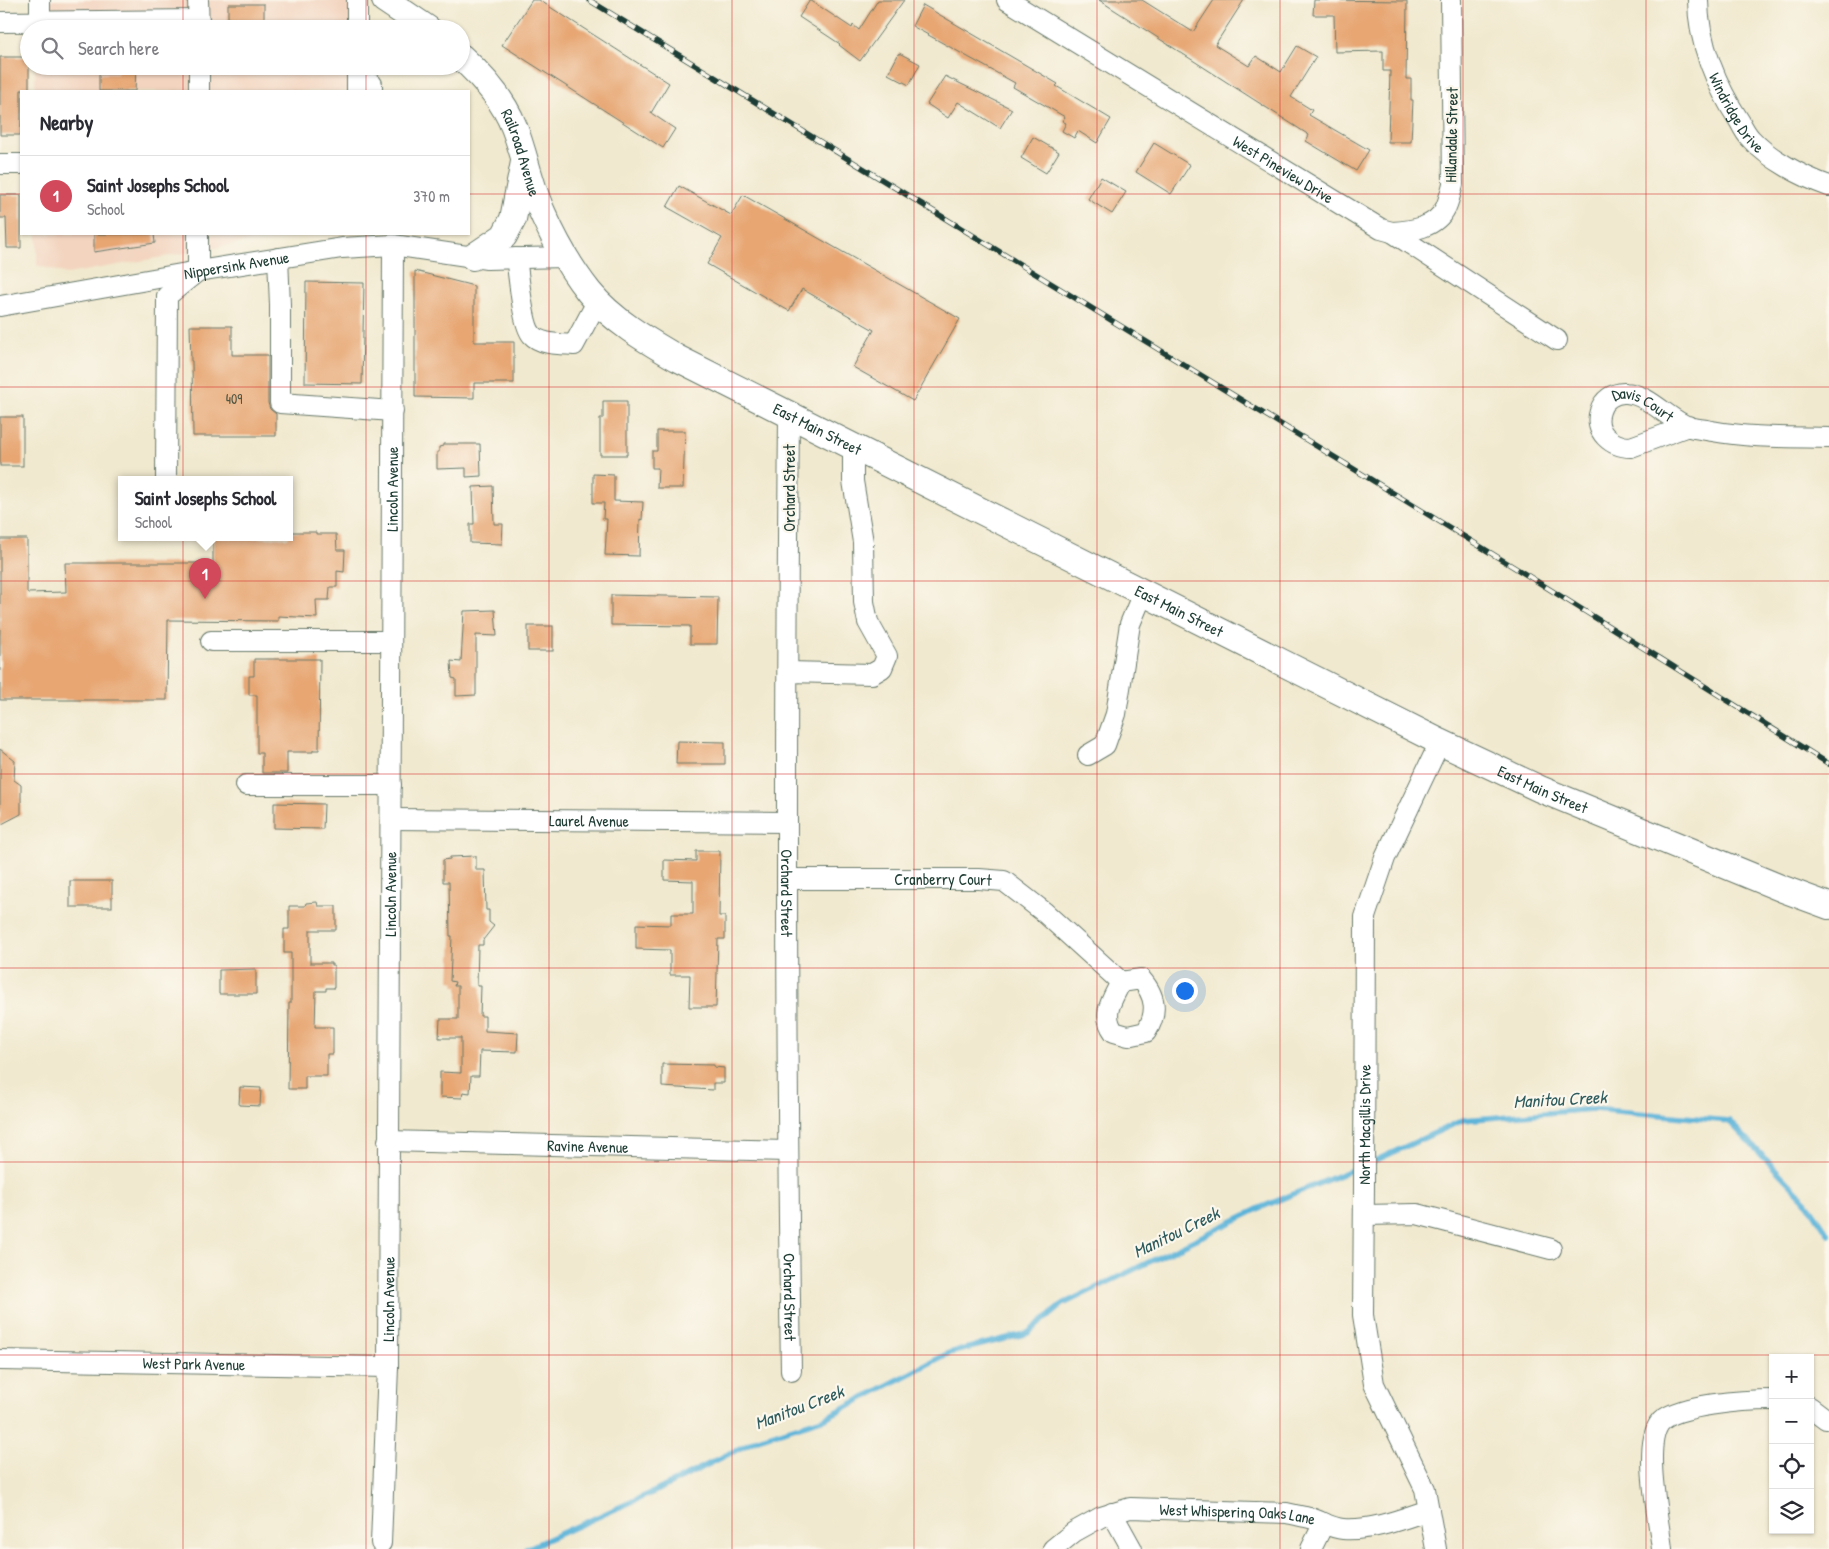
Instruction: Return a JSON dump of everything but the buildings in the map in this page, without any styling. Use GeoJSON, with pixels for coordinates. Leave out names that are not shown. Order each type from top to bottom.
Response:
{"type":"FeatureCollection","features":[{"type":"Feature","properties":{"kind":"main road"},"geometry":{"type":"LineString","coordinates":[[385,0],[415,20]]}},
{"type":"Feature","properties":{"kind":"main road","name":"Railroad Avenue"},"geometry":{"type":"LineString","coordinates":[[470,67],[481,77],[500,102],[513,125],[542,213],[565,258]]}},
{"type":"Feature","properties":{"kind":"main road"},"geometry":{"type":"LineString","coordinates":[[473,257],[504,236],[513,219],[524,159]]}},
{"type":"Feature","properties":{"kind":"main road","name":"East Main Street"},"geometry":{"type":"LineString","coordinates":[[565,258],[590,293],[616,317],[646,340],[677,358],[1440,742],[1540,789],[1783,889],[1829,906]]}},
{"type":"Feature","properties":{"kind":"street"},"geometry":{"type":"LineString","coordinates":[[40,0],[40,20]]}},
{"type":"Feature","properties":{"kind":"street"},"geometry":{"type":"LineString","coordinates":[[198,0],[199,20]]}},
{"type":"Feature","properties":{"kind":"street"},"geometry":{"type":"LineString","coordinates":[[357,0],[357,20]]}},
{"type":"Feature","properties":{"kind":"street","name":"West Pineview Drive"},"geometry":{"type":"LineString","coordinates":[[1007,0],[1030,6],[1381,229],[1392,232],[1557,340]]}},
{"type":"Feature","properties":{"kind":"street","name":"Hillandale Street"},"geometry":{"type":"LineString","coordinates":[[1392,232],[1411,231],[1432,223],[1446,208],[1453,184],[1451,0]]}},
{"type":"Feature","properties":{"kind":"street","name":"Windridge Drive"},"geometry":{"type":"LineString","coordinates":[[1698,0],[1707,57],[1726,101],[1751,138],[1783,165],[1813,181],[1829,186]]}},
{"type":"Feature","properties":{"kind":"street"},"geometry":{"type":"LineString","coordinates":[[0,22],[20,22]]}},
{"type":"Feature","properties":{"kind":"street"},"geometry":{"type":"LineString","coordinates":[[199,75],[199,90]]}},
{"type":"Feature","properties":{"kind":"street"},"geometry":{"type":"LineString","coordinates":[[361,75],[367,89]]}},
{"type":"Feature","properties":{"kind":"street"},"geometry":{"type":"LineString","coordinates":[[0,164],[20,164]]}},
{"type":"Feature","properties":{"kind":"street"},"geometry":{"type":"LineString","coordinates":[[166,476],[167,296],[198,270],[198,235]]}},
{"type":"Feature","properties":{"kind":"street","name":"Nippersink Avenue"},"geometry":{"type":"LineString","coordinates":[[0,306],[198,270],[342,248],[371,241],[487,259],[565,258]]}},
{"type":"Feature","properties":{"kind":"street","name":"Lincoln Avenue"},"geometry":{"type":"LineString","coordinates":[[371,241],[392,412],[388,1367],[381,1543]]}},
{"type":"Feature","properties":{"kind":"street"},"geometry":{"type":"LineString","coordinates":[[278,258],[280,403],[392,412]]}},
{"type":"Feature","properties":{"kind":"street"},"geometry":{"type":"LineString","coordinates":[[516,258],[526,325],[533,336],[547,342],[574,346],[598,300]]}},
{"type":"Feature","properties":{"kind":"street","name":"Orchard Street"},"geometry":{"type":"LineString","coordinates":[[789,415],[787,879],[788,1151],[792,1371]]}},
{"type":"Feature","properties":{"kind":"street","name":"Davis Court"},"geometry":{"type":"LineString","coordinates":[[1688,426],[1745,436],[1829,438]]}},
{"type":"Feature","properties":{"kind":"street"},"geometry":{"type":"LineString","coordinates":[[788,672],[872,674],[882,668],[887,656],[868,622],[864,602],[863,542],[853,481],[853,447]]}},
{"type":"Feature","properties":{"kind":"street"},"geometry":{"type":"LineString","coordinates":[[1088,756],[1105,745],[1116,714],[1130,624],[1143,593]]}},
{"type":"Feature","properties":{"kind":"street"},"geometry":{"type":"LineString","coordinates":[[211,641],[391,641]]}},
{"type":"Feature","properties":{"kind":"street","name":"North Macgillis Drive"},"geometry":{"type":"LineString","coordinates":[[1436,1549],[1426,1489],[1374,1384],[1363,1315],[1365,917],[1385,858],[1440,742]]}},
{"type":"Feature","properties":{"kind":"street"},"geometry":{"type":"LineString","coordinates":[[246,785],[391,785]]}},
{"type":"Feature","properties":{"kind":"street","name":"Laurel Avenue"},"geometry":{"type":"LineString","coordinates":[[391,819],[787,822]]}},
{"type":"Feature","properties":{"kind":"street","name":"Cranberry Court"},"geometry":{"type":"LineString","coordinates":[[787,879],[970,879],[1004,881],[1044,912],[1121,982]]}},
{"type":"Feature","properties":{"kind":"street","name":"Ravine Avenue"},"geometry":{"type":"LineString","coordinates":[[388,1141],[788,1151]]}},
{"type":"Feature","properties":{"kind":"street"},"geometry":{"type":"LineString","coordinates":[[1364,1215],[1417,1214],[1551,1249]]}},
{"type":"Feature","properties":{"kind":"street","name":"West Park Avenue"},"geometry":{"type":"LineString","coordinates":[[0,1360],[388,1367]]}},
{"type":"Feature","properties":{"kind":"street"},"geometry":{"type":"LineString","coordinates":[[1662,1549],[1651,1454],[1653,1438],[1659,1423],[1686,1410],[1715,1404],[1769,1400]]}},
{"type":"Feature","properties":{"kind":"street","name":"West Whispering Oaks Lane"},"geometry":{"type":"LineString","coordinates":[[1053,1549],[1074,1532],[1100,1517],[1130,1508],[1287,1513],[1310,1518],[1342,1529],[1390,1523],[1430,1510]]}},
{"type":"Feature","properties":{"kind":"street"},"geometry":{"type":"LineString","coordinates":[[1112,1513],[1132,1549]]}},
{"type":"Feature","properties":{"kind":"street"},"geometry":{"type":"LineString","coordinates":[[1311,1549],[1324,1524]]}},
{"type":"Feature","properties":{"kind":"shaded area"},"geometry":{"type":"Polygon","coordinates":[[[34,0],[347,0],[352,3],[352,20],[34,20],[34,0]]]}},
{"type":"Feature","properties":{"kind":"shaded area"},"geometry":{"type":"Polygon","coordinates":[[[35,75],[352,75],[352,90],[35,90],[35,75]]]}},
{"type":"Feature","properties":{"kind":"shaded area"},"geometry":{"type":"Polygon","coordinates":[[[37,235],[286,235],[67,274],[37,265],[37,235]]]}},
{"type":"Feature","properties":{"kind":"waterway","name":"Manitou Creek"},"geometry":{"type":"LineString","coordinates":[[1368,1164],[1463,1120],[1593,1109],[1729,1121],[1807,1202],[1829,1235]]}},
{"type":"Feature","properties":{"kind":"waterway","name":"Manitou Creek"},"geometry":{"type":"LineString","coordinates":[[526,1549],[658,1490],[758,1439],[825,1418],[949,1353],[1028,1333],[1063,1304],[1262,1207],[1359,1167]]}},
{"type":"Feature","properties":{"kind":"railway"},"geometry":{"type":"LineString","coordinates":[[589,0],[1530,577],[1829,764]]}},
{"type":"Feature","properties":{"kind":"place","name":"Saint Josephs School"},"geometry":{"type":"Point","coordinates":[205,599]}}]}
